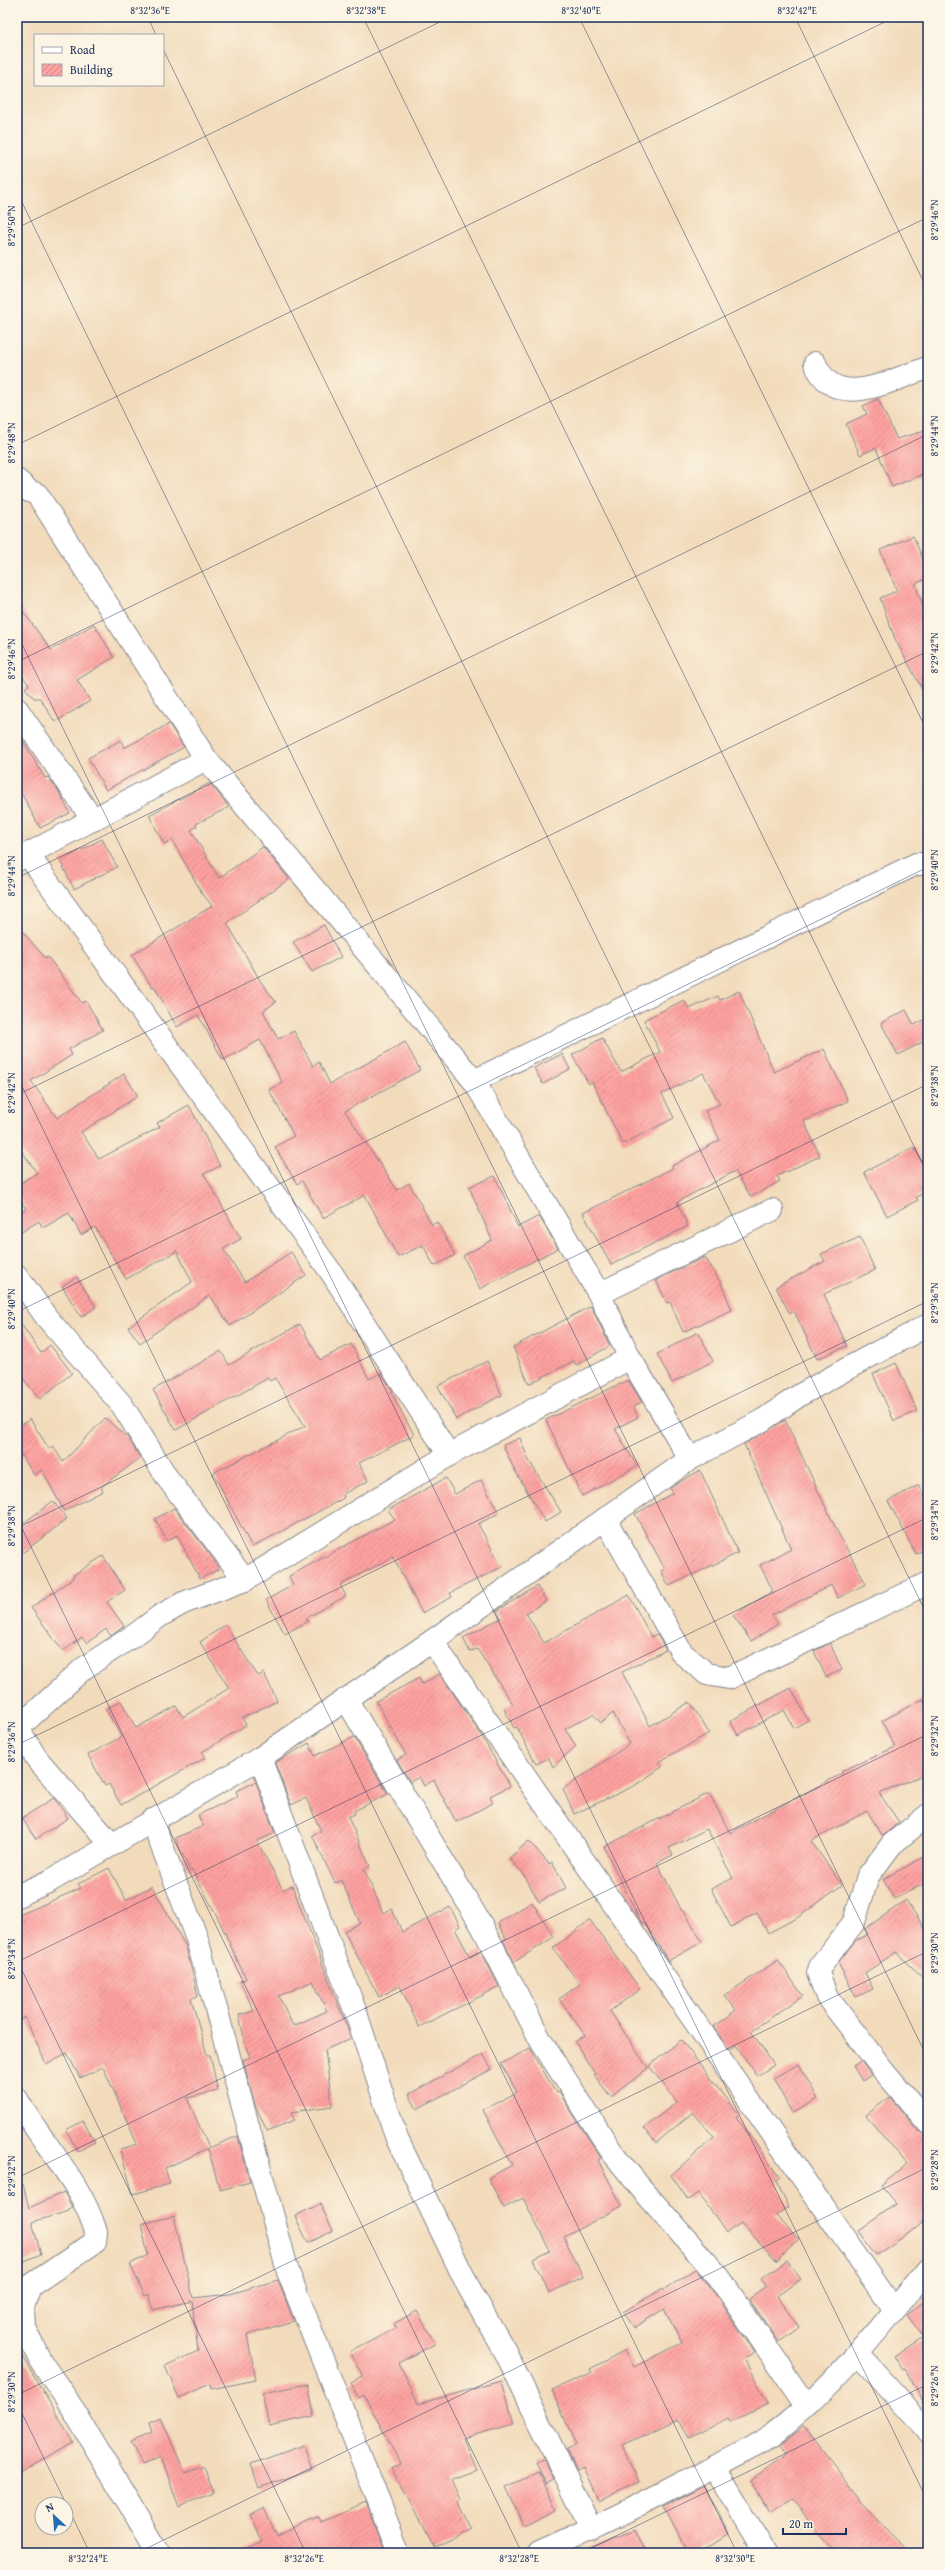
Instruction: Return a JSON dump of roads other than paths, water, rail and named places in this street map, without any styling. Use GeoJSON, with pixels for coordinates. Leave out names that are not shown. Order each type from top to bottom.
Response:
{"type":"FeatureCollection","features":[{"type":"Feature","properties":{"kind":"street"},"geometry":{"type":"LineString","coordinates":[[815,363],[819,374],[829,383],[841,389],[855,391],[928,368]]}},
{"type":"Feature","properties":{"kind":"street"},"geometry":{"type":"LineString","coordinates":[[17,480],[29,491],[37,494],[206,759],[474,1081],[599,1294],[630,1358],[690,1459]]}},
{"type":"Feature","properties":{"kind":"street"},"geometry":{"type":"LineString","coordinates":[[17,709],[93,820]]}},
{"type":"Feature","properties":{"kind":"street"},"geometry":{"type":"LineString","coordinates":[[206,759],[23,858],[332,1272],[450,1455]]}},
{"type":"Feature","properties":{"kind":"street"},"geometry":{"type":"LineString","coordinates":[[474,1081],[916,864],[928,864]]}},
{"type":"Feature","properties":{"kind":"street"},"geometry":{"type":"LineString","coordinates":[[599,1294],[772,1210]]}},
{"type":"Feature","properties":{"kind":"street"},"geometry":{"type":"LineString","coordinates":[[17,1276],[47,1318],[122,1405],[168,1479],[245,1580]]}},
{"type":"Feature","properties":{"kind":"street"},"geometry":{"type":"LineString","coordinates":[[17,1896],[50,1881],[260,1758],[432,1641],[690,1459],[763,1420],[800,1395],[928,1325]]}},
{"type":"Feature","properties":{"kind":"street"},"geometry":{"type":"LineString","coordinates":[[111,1844],[37,1759],[17,1728],[84,1668],[136,1634],[160,1616],[183,1603],[245,1580],[450,1455],[630,1358]]}},
{"type":"Feature","properties":{"kind":"street"},"geometry":{"type":"LineString","coordinates":[[606,1519],[682,1653],[707,1674],[729,1678],[928,1583]]}},
{"type":"Feature","properties":{"kind":"street"},"geometry":{"type":"LineString","coordinates":[[432,1641],[894,2310]]}},
{"type":"Feature","properties":{"kind":"street"},"geometry":{"type":"LineString","coordinates":[[346,1699],[482,1926],[541,2041],[612,2152],[640,2187],[719,2277],[806,2406]]}},
{"type":"Feature","properties":{"kind":"street"},"geometry":{"type":"LineString","coordinates":[[260,1758],[324,1932],[356,2013],[397,2139],[468,2286],[506,2353],[592,2530]]}},
{"type":"Feature","properties":{"kind":"street"},"geometry":{"type":"LineString","coordinates":[[928,1815],[892,1844],[868,1876],[854,1922],[820,1967],[818,1973],[827,1997],[884,2071],[928,2123]]}},
{"type":"Feature","properties":{"kind":"street"},"geometry":{"type":"LineString","coordinates":[[152,1820],[197,1939],[288,2272],[399,2553]]}},
{"type":"Feature","properties":{"kind":"street"},"geometry":{"type":"LineString","coordinates":[[17,2099],[29,2122],[68,2172],[96,2232],[95,2242],[30,2286],[22,2310],[27,2350],[160,2553]]}},
{"type":"Feature","properties":{"kind":"street"},"geometry":{"type":"LineString","coordinates":[[538,2553],[592,2530],[760,2443],[806,2406],[858,2354],[928,2269]]}},
{"type":"Feature","properties":{"kind":"street"},"geometry":{"type":"LineString","coordinates":[[858,2354],[928,2431]]}},
{"type":"Feature","properties":{"kind":"street"},"geometry":{"type":"LineString","coordinates":[[714,2467],[766,2553]]}}]}
